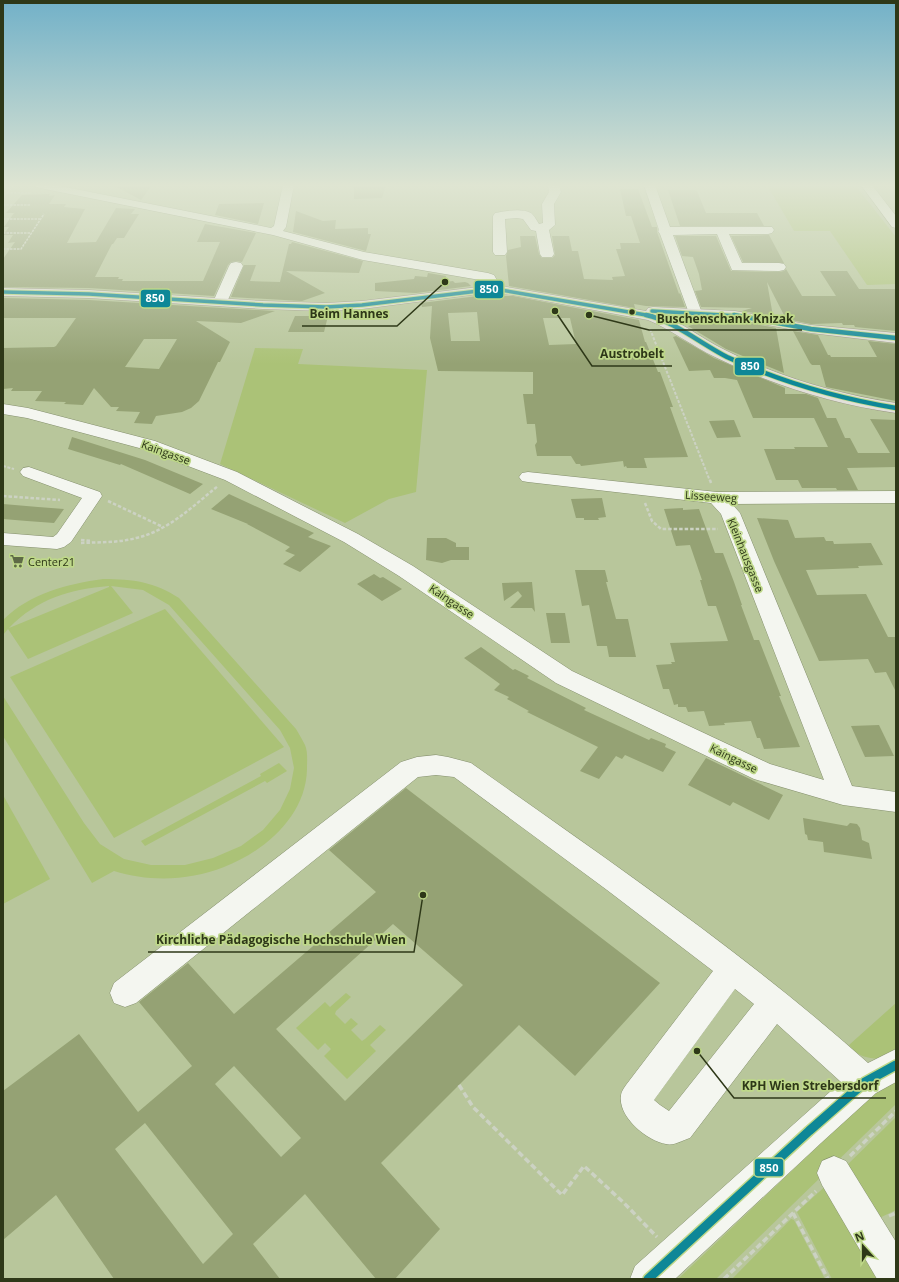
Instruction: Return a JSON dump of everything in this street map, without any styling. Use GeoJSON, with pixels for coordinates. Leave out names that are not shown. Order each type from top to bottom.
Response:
{"type":"FeatureCollection","features":[{"type":"Feature","properties":{"kind":"main road"},"geometry":{"type":"LineString","coordinates":[[3,292],[89,294],[284,306],[344,306],[495,289],[513,290],[652,316],[674,318],[695,313],[734,315],[811,329],[896,338]]}},
{"type":"Feature","properties":{"kind":"main road"},"geometry":{"type":"LineString","coordinates":[[674,318],[712,349],[772,375],[848,399],[896,408]]}},
{"type":"Feature","properties":{"kind":"street"},"geometry":{"type":"LineString","coordinates":[[322,245],[363,256],[483,276],[490,278],[495,289]]}},
{"type":"Feature","properties":{"kind":"street"},"geometry":{"type":"LineString","coordinates":[[500,245],[500,252]]}},
{"type":"Feature","properties":{"kind":"street"},"geometry":{"type":"LineString","coordinates":[[545,245],[547,254]]}},
{"type":"Feature","properties":{"kind":"street"},"geometry":{"type":"LineString","coordinates":[[669,245],[695,313]]}},
{"type":"Feature","properties":{"kind":"street"},"geometry":{"type":"LineString","coordinates":[[727,245],[737,267],[779,267]]}},
{"type":"Feature","properties":{"kind":"street"},"geometry":{"type":"LineString","coordinates":[[220,302],[236,266]]}},
{"type":"Feature","properties":{"kind":"street","name":"Kaingasse"},"geometry":{"type":"LineString","coordinates":[[3,409],[149,444],[231,476],[351,538],[406,571],[564,677],[763,772],[843,795],[896,802]]}},
{"type":"Feature","properties":{"kind":"street"},"geometry":{"type":"LineString","coordinates":[[3,539],[57,543],[64,538],[91,499],[29,472]]}},
{"type":"Feature","properties":{"kind":"street","name":"Lisseeweg"},"geometry":{"type":"LineString","coordinates":[[528,477],[717,498],[896,497]]}},
{"type":"Feature","properties":{"kind":"street","name":"Kleinhausgasse"},"geometry":{"type":"LineString","coordinates":[[717,498],[730,513],[843,795]]}},
{"type":"Feature","properties":{"kind":"street"},"geometry":{"type":"LineString","coordinates":[[125,993],[410,769],[426,764],[443,764],[462,770],[687,933],[831,1049],[865,1082]]}},
{"type":"Feature","properties":{"kind":"street"},"geometry":{"type":"LineString","coordinates":[[732,969],[637,1096],[639,1107],[648,1117],[667,1128],[678,1126],[774,1003]]}},
{"type":"Feature","properties":{"kind":"street"},"geometry":{"type":"LineString","coordinates":[[648,1279],[809,1131],[865,1082],[896,1064]]}},
{"type":"Feature","properties":{"kind":"street"},"geometry":{"type":"LineString","coordinates":[[834,1173],[896,1276]]}},
{"type":"Feature","properties":{"kind":"path"},"geometry":{"type":"LineString","coordinates":[[3,249],[21,249],[24,245]]}},
{"type":"Feature","properties":{"kind":"path"},"geometry":{"type":"LineString","coordinates":[[649,326],[717,498]]}},
{"type":"Feature","properties":{"kind":"path"},"geometry":{"type":"LineString","coordinates":[[57,543],[128,540],[144,536],[163,527],[231,476]]}},
{"type":"Feature","properties":{"kind":"path"},"geometry":{"type":"LineString","coordinates":[[640,490],[654,526],[660,529],[736,528]]}},
{"type":"Feature","properties":{"kind":"path"},"geometry":{"type":"LineString","coordinates":[[3,496],[91,499],[113,503],[163,527]]}},
{"type":"Feature","properties":{"kind":"path"},"geometry":{"type":"LineString","coordinates":[[459,1085],[473,1106],[562,1195],[584,1166],[624,1203],[674,1256]]}},
{"type":"Feature","properties":{"kind":"path"},"geometry":{"type":"LineString","coordinates":[[725,1278],[896,1111]]}},
{"type":"Feature","properties":{"kind":"path"},"geometry":{"type":"LineString","coordinates":[[793,1213],[828,1279]]}},
{"type":"Feature","properties":{"kind":"green space"},"geometry":{"type":"Polygon","coordinates":[[[839,245],[896,245],[896,284],[867,285],[839,245]]]}},
{"type":"Feature","properties":{"kind":"green space"},"geometry":{"type":"Polygon","coordinates":[[[255,348],[303,349],[298,364],[427,370],[416,492],[389,499],[345,523],[220,464],[255,348]]]}},
{"type":"Feature","properties":{"kind":"green space"},"geometry":{"type":"Polygon","coordinates":[[[103,579],[143,582],[161,588],[179,598],[296,729],[305,745],[307,751],[307,769],[305,786],[299,802],[291,816],[280,830],[254,852],[224,867],[197,875],[169,878],[141,877],[114,871],[92,883],[3,736],[3,696],[84,823],[100,844],[124,859],[151,865],[185,865],[213,858],[241,846],[263,830],[280,810],[290,789],[294,768],[290,748],[280,730],[169,605],[143,590],[111,586],[133,613],[28,659],[8,629],[3,635],[3,620],[25,603],[37,596],[63,587],[103,579]],[[95,587],[55,597],[31,610],[9,628],[109,587],[95,587]]]}},
{"type":"Feature","properties":{"kind":"green space"},"geometry":{"type":"Polygon","coordinates":[[[165,609],[284,747],[114,838],[10,677],[165,609]]]}},
{"type":"Feature","properties":{"kind":"green space"},"geometry":{"type":"Polygon","coordinates":[[[279,763],[287,771],[267,783],[265,781],[145,846],[141,841],[261,776],[260,774],[279,763]]]}},
{"type":"Feature","properties":{"kind":"green space"},"geometry":{"type":"Polygon","coordinates":[[[3,795],[50,879],[3,904],[3,795]]]}},
{"type":"Feature","properties":{"kind":"green space"},"geometry":{"type":"Polygon","coordinates":[[[346,993],[351,997],[336,1011],[335,1014],[345,1024],[351,1018],[358,1024],[351,1030],[362,1041],[380,1025],[386,1030],[370,1045],[376,1051],[347,1079],[324,1056],[331,1049],[325,1043],[318,1050],[296,1028],[325,1002],[330,1007],[346,993]]]}},
{"type":"Feature","properties":{"kind":"green space"},"geometry":{"type":"Polygon","coordinates":[[[896,1003],[896,1050],[883,1059],[868,1058],[856,1053],[849,1045],[896,1003]]]}},
{"type":"Feature","properties":{"kind":"green space"},"geometry":{"type":"Polygon","coordinates":[[[896,1076],[896,1104],[716,1279],[678,1279],[881,1086],[896,1076]]]}},
{"type":"Feature","properties":{"kind":"green space"},"geometry":{"type":"Polygon","coordinates":[[[896,1117],[896,1210],[871,1222],[840,1172],[896,1117]]]}},
{"type":"Feature","properties":{"kind":"green space"},"geometry":{"type":"Polygon","coordinates":[[[830,1182],[889,1279],[832,1279],[797,1212],[830,1182]]]}},
{"type":"Feature","properties":{"kind":"green space"},"geometry":{"type":"Polygon","coordinates":[[[791,1219],[794,1220],[825,1279],[732,1279],[791,1219]]]}},
{"type":"Feature","properties":{"kind":"building"},"geometry":{"type":"Polygon","coordinates":[[[13,245],[112,245],[95,277],[119,277],[118,279],[123,279],[122,281],[203,281],[219,245],[250,245],[242,262],[231,262],[228,265],[214,296],[89,288],[3,287],[3,259],[13,245]]]}},
{"type":"Feature","properties":{"kind":"building"},"geometry":{"type":"Polygon","coordinates":[[[289,245],[303,245],[363,261],[359,273],[286,271],[325,293],[302,301],[231,297],[244,265],[256,265],[250,281],[280,282],[289,245]]]}},
{"type":"Feature","properties":{"kind":"building"},"geometry":{"type":"Polygon","coordinates":[[[342,245],[368,245],[366,251],[342,245]]]}},
{"type":"Feature","properties":{"kind":"building"},"geometry":{"type":"Polygon","coordinates":[[[521,245],[537,245],[539,254],[542,258],[552,258],[555,255],[553,245],[571,245],[572,251],[578,251],[584,279],[613,280],[612,277],[625,276],[616,249],[621,249],[620,245],[662,245],[685,307],[646,306],[634,304],[635,308],[509,286],[506,256],[508,250],[521,247],[521,245]]]}},
{"type":"Feature","properties":{"kind":"building"},"geometry":{"type":"Polygon","coordinates":[[[678,245],[720,245],[731,271],[779,272],[786,269],[802,296],[836,296],[820,271],[847,271],[859,289],[896,289],[896,331],[855,327],[854,325],[843,325],[842,323],[811,324],[786,319],[767,282],[773,316],[742,311],[752,308],[701,307],[695,291],[702,290],[699,274],[693,257],[682,256],[678,245]]]}},
{"type":"Feature","properties":{"kind":"building"},"geometry":{"type":"Polygon","coordinates":[[[735,245],[774,245],[784,263],[743,262],[735,245]]]}},
{"type":"Feature","properties":{"kind":"building"},"geometry":{"type":"Polygon","coordinates":[[[428,273],[446,276],[445,282],[465,282],[471,286],[416,293],[375,291],[375,283],[414,279],[415,276],[427,277],[428,273]]]}},
{"type":"Feature","properties":{"kind":"building"},"geometry":{"type":"Polygon","coordinates":[[[478,296],[513,296],[639,320],[645,342],[658,372],[660,372],[673,407],[670,407],[688,457],[644,458],[647,468],[627,468],[626,466],[624,467],[623,461],[581,466],[580,464],[576,464],[571,456],[537,456],[535,445],[537,442],[535,424],[527,424],[523,394],[533,394],[533,372],[438,371],[430,338],[432,306],[422,307],[421,303],[478,296]],[[477,312],[448,313],[451,341],[480,341],[477,312]],[[543,318],[549,345],[576,344],[570,318],[543,318]]]}},
{"type":"Feature","properties":{"kind":"building"},"geometry":{"type":"Polygon","coordinates":[[[3,298],[89,300],[275,311],[241,323],[196,321],[230,342],[220,362],[218,362],[199,401],[191,408],[182,412],[156,416],[152,424],[134,423],[140,412],[116,411],[119,407],[111,407],[94,388],[83,405],[64,404],[66,402],[35,401],[42,391],[11,391],[13,388],[3,389],[3,348],[54,347],[76,318],[3,318],[3,298]],[[144,339],[125,367],[159,369],[177,339],[144,339]]]}},
{"type":"Feature","properties":{"kind":"building"},"geometry":{"type":"Polygon","coordinates":[[[295,316],[328,316],[324,332],[288,332],[295,316]]]}},
{"type":"Feature","properties":{"kind":"building"},"geometry":{"type":"Polygon","coordinates":[[[712,320],[735,320],[776,328],[784,373],[726,349],[688,326],[712,320]]]}},
{"type":"Feature","properties":{"kind":"building"},"geometry":{"type":"Polygon","coordinates":[[[793,331],[818,335],[828,355],[831,357],[877,357],[868,341],[896,344],[896,401],[826,387],[820,365],[812,365],[810,363],[793,331]]]}},
{"type":"Feature","properties":{"kind":"building"},"geometry":{"type":"Polygon","coordinates":[[[676,336],[714,358],[785,388],[785,394],[806,394],[818,398],[827,418],[753,418],[737,380],[714,378],[710,370],[689,371],[673,337],[676,336]]]}},
{"type":"Feature","properties":{"kind":"building"},"geometry":{"type":"Polygon","coordinates":[[[814,418],[836,418],[845,438],[850,438],[858,453],[890,453],[870,419],[896,420],[896,467],[847,468],[858,490],[837,490],[836,488],[802,488],[798,480],[776,480],[764,449],[828,447],[814,418]]]}},
{"type":"Feature","properties":{"kind":"building"},"geometry":{"type":"Polygon","coordinates":[[[734,420],[741,437],[717,438],[709,421],[734,420]]]}},
{"type":"Feature","properties":{"kind":"building"},"geometry":{"type":"Polygon","coordinates":[[[72,437],[145,460],[203,484],[190,494],[121,464],[120,465],[68,449],[72,437]]]}},
{"type":"Feature","properties":{"kind":"building"},"geometry":{"type":"Polygon","coordinates":[[[229,494],[314,533],[308,537],[331,546],[300,572],[283,564],[295,555],[285,551],[290,547],[248,524],[211,509],[229,494]]]}},
{"type":"Feature","properties":{"kind":"building"},"geometry":{"type":"Polygon","coordinates":[[[602,498],[606,517],[598,518],[599,520],[584,520],[584,518],[576,518],[571,499],[602,498]]]}},
{"type":"Feature","properties":{"kind":"building"},"geometry":{"type":"Polygon","coordinates":[[[3,504],[64,509],[54,523],[27,521],[3,519],[3,504]]]}},
{"type":"Feature","properties":{"kind":"building"},"geometry":{"type":"Polygon","coordinates":[[[683,508],[683,510],[699,509],[715,553],[723,553],[754,640],[759,640],[781,696],[779,696],[800,747],[764,749],[760,738],[757,738],[751,721],[724,723],[725,725],[709,726],[704,711],[688,712],[686,707],[678,707],[678,704],[674,705],[669,689],[663,689],[656,665],[672,664],[671,662],[675,662],[670,643],[728,641],[716,606],[708,606],[700,580],[702,580],[690,545],[676,546],[664,509],[683,508]]]}},
{"type":"Feature","properties":{"kind":"building"},"geometry":{"type":"Polygon","coordinates":[[[757,518],[788,520],[795,538],[824,537],[826,541],[833,541],[834,544],[871,543],[883,565],[858,566],[859,568],[806,570],[817,595],[866,594],[888,637],[896,637],[896,692],[886,672],[875,673],[868,659],[819,661],[774,561],[757,518]]]}},
{"type":"Feature","properties":{"kind":"building"},"geometry":{"type":"Polygon","coordinates":[[[427,538],[446,538],[456,543],[456,547],[469,547],[469,560],[451,560],[442,563],[426,560],[427,538]]]}},
{"type":"Feature","properties":{"kind":"building"},"geometry":{"type":"Polygon","coordinates":[[[575,570],[605,570],[608,582],[606,582],[616,619],[628,619],[636,657],[609,657],[607,646],[597,646],[589,605],[582,606],[575,570]]]}},
{"type":"Feature","properties":{"kind":"building"},"geometry":{"type":"Polygon","coordinates":[[[374,574],[380,578],[383,577],[402,589],[382,601],[357,584],[374,574]]]}},
{"type":"Feature","properties":{"kind":"building"},"geometry":{"type":"Polygon","coordinates":[[[532,582],[535,612],[532,608],[510,608],[522,596],[518,591],[504,601],[502,583],[532,582]]]}},
{"type":"Feature","properties":{"kind":"building"},"geometry":{"type":"Polygon","coordinates":[[[546,613],[565,613],[570,643],[551,643],[546,613]]]}},
{"type":"Feature","properties":{"kind":"building"},"geometry":{"type":"Polygon","coordinates":[[[481,647],[513,670],[515,669],[529,676],[527,678],[586,708],[584,710],[649,740],[651,738],[666,744],[665,747],[676,752],[663,772],[625,755],[622,759],[616,756],[599,779],[580,771],[598,747],[527,712],[529,711],[507,699],[509,697],[494,690],[500,684],[464,658],[481,647]]]}},
{"type":"Feature","properties":{"kind":"building"},"geometry":{"type":"Polygon","coordinates":[[[879,725],[894,756],[865,757],[851,726],[879,725]]]}},
{"type":"Feature","properties":{"kind":"building"},"geometry":{"type":"Polygon","coordinates":[[[706,758],[783,795],[769,820],[733,802],[730,806],[688,785],[706,758]]]}},
{"type":"Feature","properties":{"kind":"building"},"geometry":{"type":"Polygon","coordinates":[[[406,788],[660,983],[575,1076],[519,1025],[381,1163],[440,1229],[395,1279],[376,1279],[305,1194],[253,1244],[280,1279],[114,1279],[56,1195],[3,1240],[3,1091],[79,1034],[138,1112],[192,1066],[139,1002],[188,963],[234,1014],[376,892],[329,850],[406,788]],[[393,924],[276,1029],[345,1101],[463,985],[393,924]],[[234,1066],[215,1084],[281,1157],[301,1138],[234,1066]],[[145,1123],[115,1149],[203,1264],[233,1234],[145,1123]]]}},
{"type":"Feature","properties":{"kind":"building"},"geometry":{"type":"Polygon","coordinates":[[[803,818],[847,826],[850,823],[857,824],[860,828],[862,840],[869,843],[872,859],[824,852],[823,842],[808,840],[807,835],[805,834],[803,818]]]}},
{"type":"Feature","properties":{"kind":"transit line","name":"850"},"geometry":{"type":"LineString","coordinates":[[3,292],[89,294],[263,305],[326,307],[362,305],[478,290],[495,289],[513,291],[652,316],[713,350],[785,381],[851,400],[896,408]]}},
{"type":"Feature","properties":{"kind":"transit line","name":"850"},"geometry":{"type":"LineString","coordinates":[[652,311],[735,315],[811,329],[896,338]]}},
{"type":"Feature","properties":{"kind":"transit line","name":"850"},"geometry":{"type":"LineString","coordinates":[[648,1279],[809,1131],[865,1082],[896,1065]]}},
{"type":"Feature","properties":{"kind":"place","name":"Beim Hannes"},"geometry":{"type":"Point","coordinates":[445,282]}},
{"type":"Feature","properties":{"kind":"place","name":"Austrobelt"},"geometry":{"type":"Point","coordinates":[555,311]}},
{"type":"Feature","properties":{"kind":"place","name":"Buschenschank Knizak"},"geometry":{"type":"Point","coordinates":[589,315]}},
{"type":"Feature","properties":{"kind":"place","name":"Center21"},"geometry":{"type":"Point","coordinates":[17,561]}},
{"type":"Feature","properties":{"kind":"place","name":"Kirchliche Pädagogische Hochschule Wien"},"geometry":{"type":"Point","coordinates":[423,895]}},
{"type":"Feature","properties":{"kind":"place","name":"KPH Wien Strebersdorf"},"geometry":{"type":"Point","coordinates":[697,1051]}}]}
